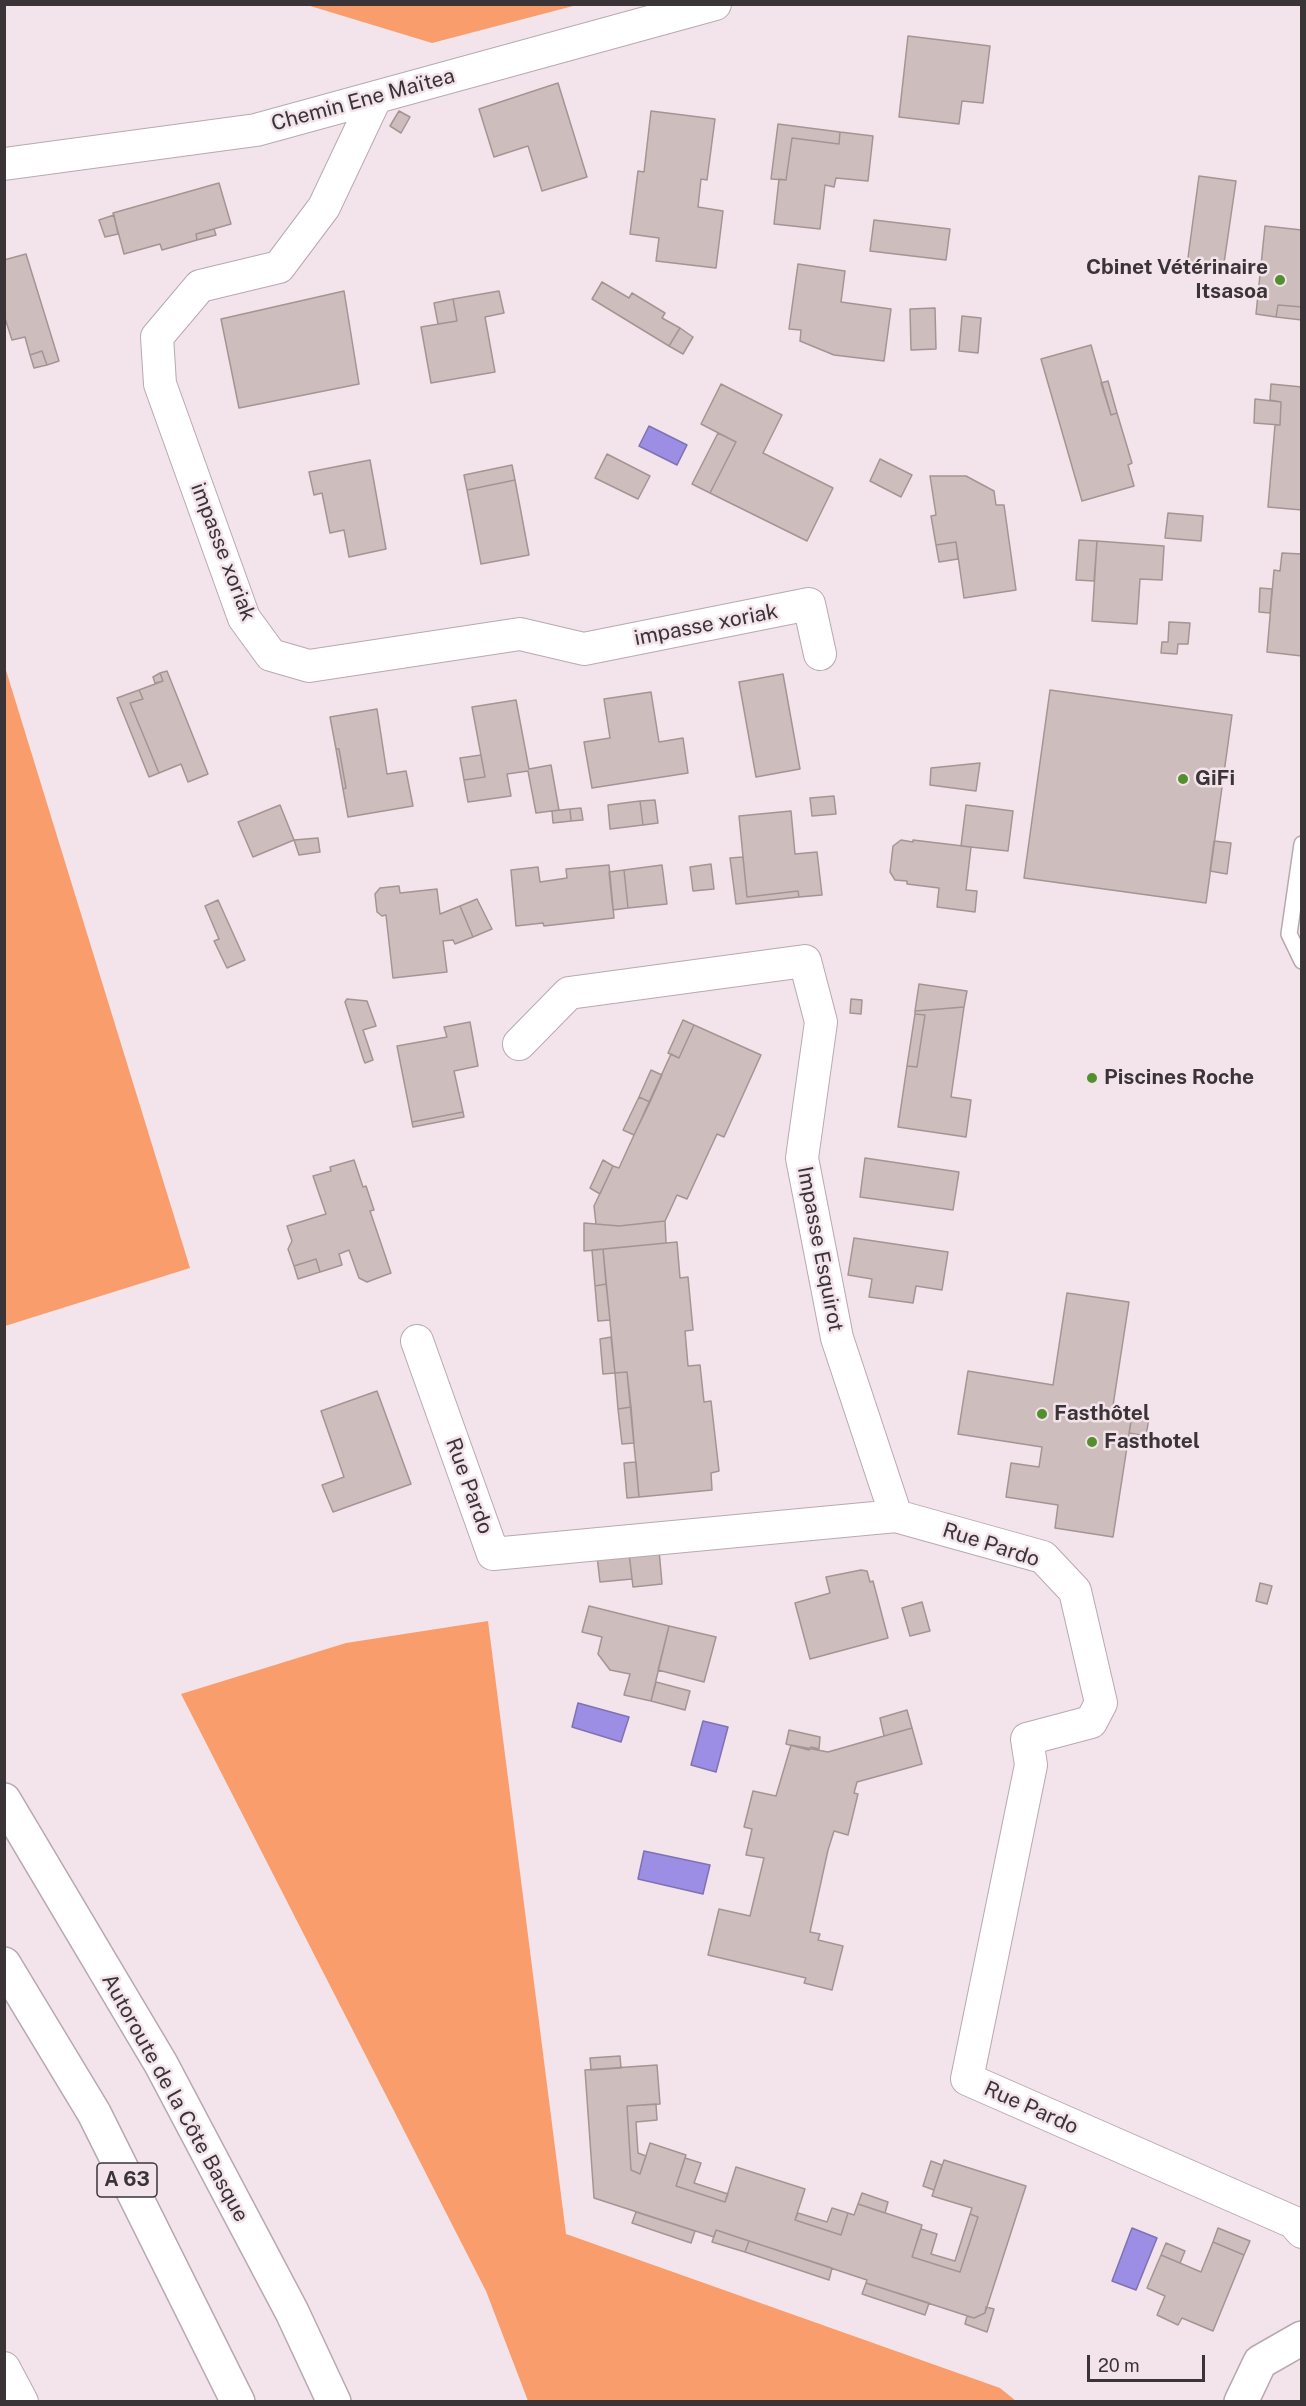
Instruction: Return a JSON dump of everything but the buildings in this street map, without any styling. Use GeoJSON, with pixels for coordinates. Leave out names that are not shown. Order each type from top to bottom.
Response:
{"type":"FeatureCollection","features":[{"type":"Feature","properties":{"kind":"main road","name":"Autoroute de la Côte Basque"},"geometry":{"type":"LineString","coordinates":[[4,1800],[161,2064],[292,2312],[334,2402]]}},
{"type":"Feature","properties":{"kind":"main road","name":"A 63"},"geometry":{"type":"LineString","coordinates":[[4,1964],[94,2113],[238,2402]]}},
{"type":"Feature","properties":{"kind":"main road"},"geometry":{"type":"LineString","coordinates":[[1241,2402],[1260,2362],[1302,2338]]}},
{"type":"Feature","properties":{"kind":"street","name":"Chemin Ene Maïtea"},"geometry":{"type":"LineString","coordinates":[[4,164],[256,130],[715,4]]}},
{"type":"Feature","properties":{"kind":"street","name":"impasse xoriak"},"geometry":{"type":"LineString","coordinates":[[376,97],[324,207],[279,267],[200,286],[157,337],[160,384],[244,618],[271,655],[309,666],[520,634],[584,649],[810,604],[820,654]]}},
{"type":"Feature","properties":{"kind":"street","name":"Impasse Esquirot"},"geometry":{"type":"LineString","coordinates":[[519,1044],[569,993],[805,961],[821,1022],[802,1158],[837,1338],[896,1516]]}},
{"type":"Feature","properties":{"kind":"street","name":"Rue Pardo"},"geometry":{"type":"LineString","coordinates":[[417,1341],[493,1554],[896,1516],[1043,1557],[1075,1591],[1101,1703],[1091,1722],[1027,1739],[1031,1765],[967,2079],[1293,2222],[1302,2232]]}},
{"type":"Feature","properties":{"kind":"street"},"geometry":{"type":"LineString","coordinates":[[4,2368],[22,2402]]}},
{"type":"Feature","properties":{"kind":"lane"},"geometry":{"type":"LineString","coordinates":[[1302,844],[1290,934],[1302,961]]}},
{"type":"Feature","properties":{"kind":"shaded area"},"geometry":{"type":"Polygon","coordinates":[[[307,5],[577,5],[432,43],[307,5]]]}},
{"type":"Feature","properties":{"kind":"shaded area"},"geometry":{"type":"Polygon","coordinates":[[[649,426],[687,445],[677,465],[639,446],[649,426]]]}},
{"type":"Feature","properties":{"kind":"shaded area"},"geometry":{"type":"Polygon","coordinates":[[[5,667],[190,1268],[5,1326],[4,1325],[5,667]]]}},
{"type":"Feature","properties":{"kind":"shaded area"},"geometry":{"type":"Polygon","coordinates":[[[488,1621],[566,2234],[1000,2388],[1016,2401],[528,2401],[486,2291],[181,1694],[346,1643],[488,1621]]]}},
{"type":"Feature","properties":{"kind":"shaded area"},"geometry":{"type":"Polygon","coordinates":[[[578,1703],[629,1717],[621,1742],[572,1727],[578,1703]]]}},
{"type":"Feature","properties":{"kind":"shaded area"},"geometry":{"type":"Polygon","coordinates":[[[703,1721],[728,1727],[716,1772],[691,1765],[703,1721]]]}},
{"type":"Feature","properties":{"kind":"shaded area"},"geometry":{"type":"Polygon","coordinates":[[[644,1851],[710,1865],[703,1894],[638,1879],[644,1851]]]}},
{"type":"Feature","properties":{"kind":"shaded area"},"geometry":{"type":"Polygon","coordinates":[[[1132,2228],[1157,2238],[1136,2290],[1112,2281],[1132,2228]]]}},
{"type":"Feature","properties":{"kind":"place","name":"Cbinet Vétérinaire Itsasoa"},"geometry":{"type":"Point","coordinates":[1280,280]}},
{"type":"Feature","properties":{"kind":"place","name":"GiFi"},"geometry":{"type":"Point","coordinates":[1183,779]}},
{"type":"Feature","properties":{"kind":"place","name":"Piscines Roche"},"geometry":{"type":"Point","coordinates":[1092,1078]}},
{"type":"Feature","properties":{"kind":"place","name":"Fasthôtel"},"geometry":{"type":"Point","coordinates":[1042,1414]}},
{"type":"Feature","properties":{"kind":"place","name":"Fasthotel"},"geometry":{"type":"Point","coordinates":[1092,1442]}}]}
